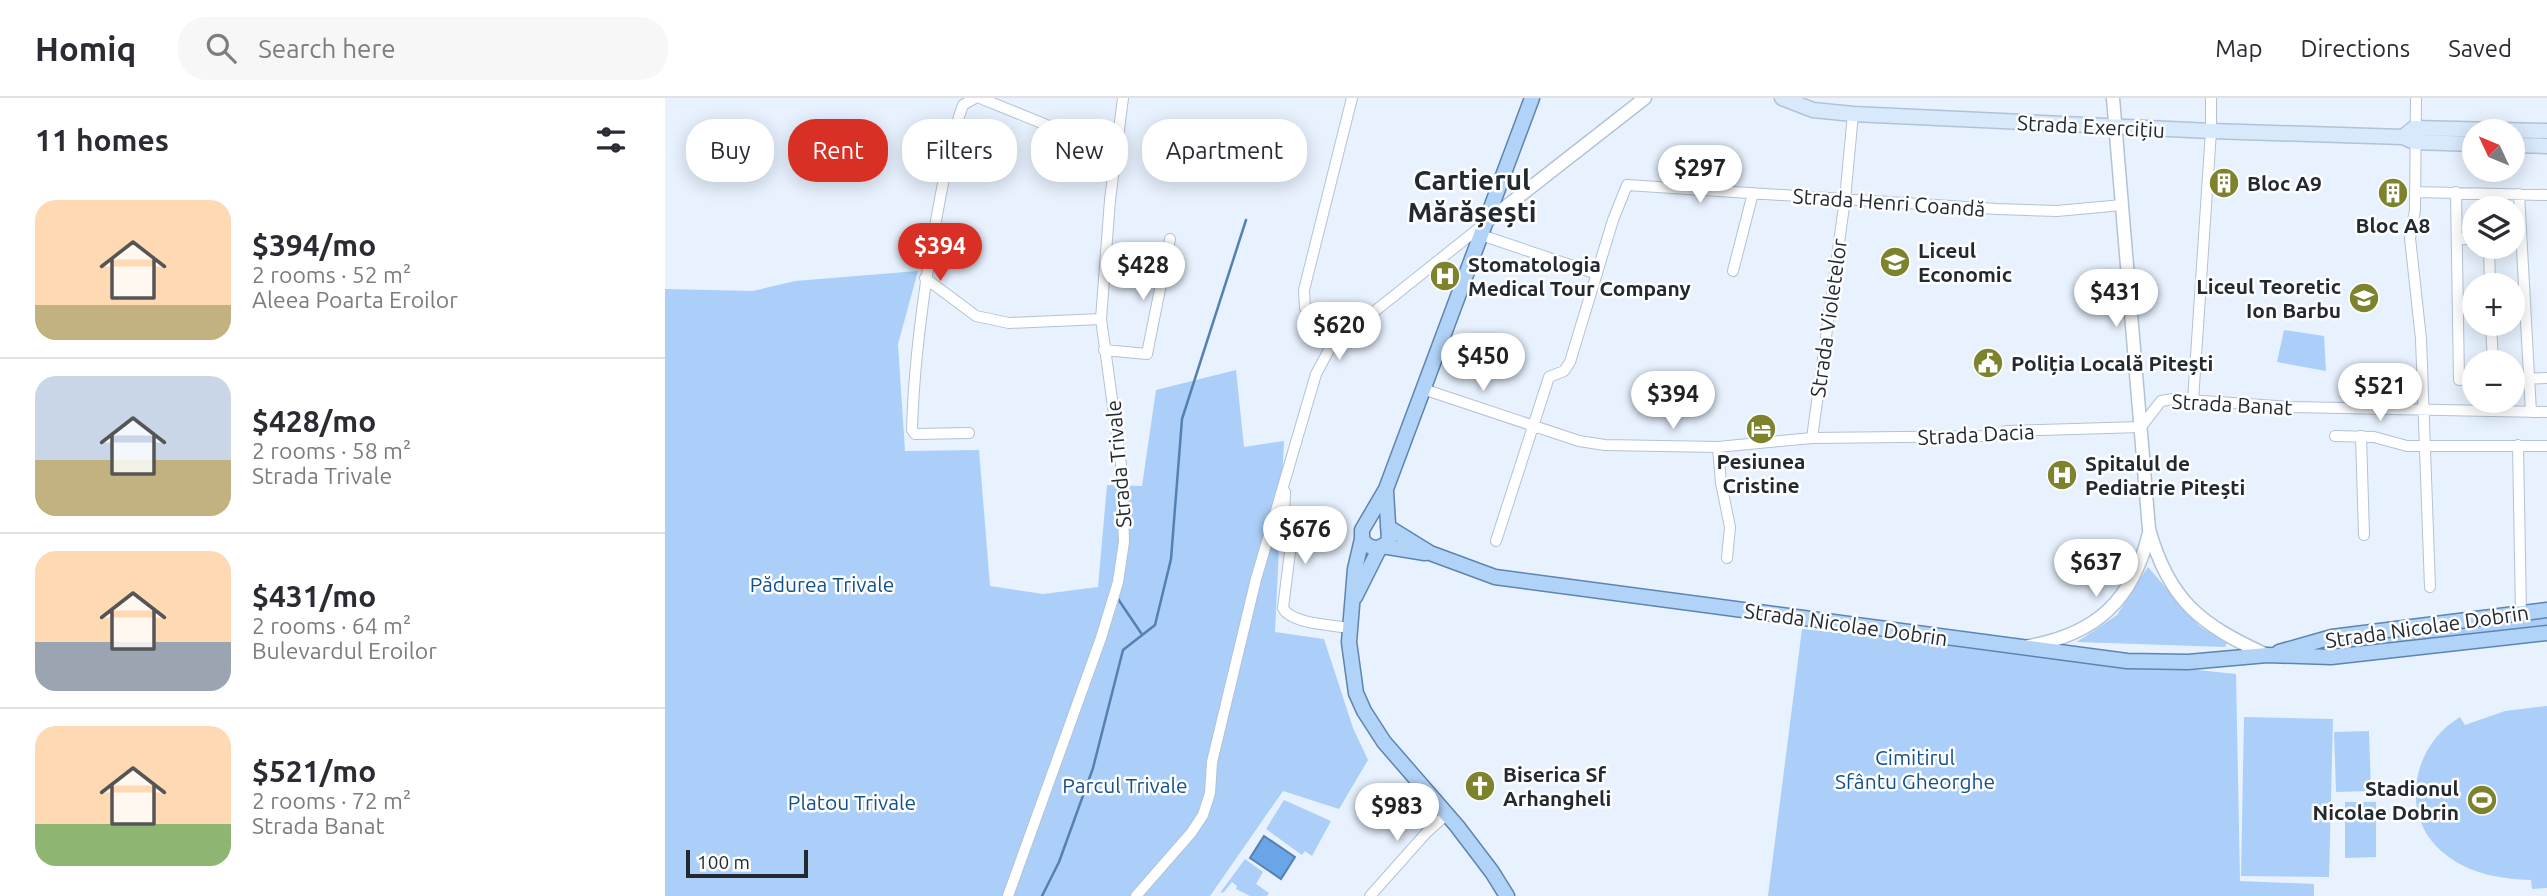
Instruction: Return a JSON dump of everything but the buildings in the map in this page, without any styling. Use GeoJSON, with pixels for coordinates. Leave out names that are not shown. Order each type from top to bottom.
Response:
{"type":"FeatureCollection","features":[{"type":"Feature","properties":{"kind":"main road"},"geometry":{"type":"LineString","coordinates":[[1507,896],[1447,814],[1384,742],[1363,711],[1352,677],[1349,628],[1362,530],[1386,489],[1532,98]]}},
{"type":"Feature","properties":{"kind":"main road","name":"Strada Exercițiu"},"geometry":{"type":"LineString","coordinates":[[1785,99],[1813,110],[1853,114],[2211,131],[2411,136],[2547,131]]}},
{"type":"Feature","properties":{"kind":"main road","name":"Strada Exercițiu"},"geometry":{"type":"LineString","coordinates":[[2411,136],[2462,142]]}},
{"type":"Feature","properties":{"kind":"main road"},"geometry":{"type":"LineString","coordinates":[[2525,145],[2547,146]]}},
{"type":"Feature","properties":{"kind":"main road"},"geometry":{"type":"LineString","coordinates":[[1351,604],[1381,547],[1389,540],[1386,489]]}},
{"type":"Feature","properties":{"kind":"main road"},"geometry":{"type":"LineString","coordinates":[[1368,522],[1376,519],[1388,526]]}},
{"type":"Feature","properties":{"kind":"main road","name":"Strada Nicolae Dobrin"},"geometry":{"type":"LineString","coordinates":[[1388,526],[1430,553],[1495,577],[2127,661],[2188,662],[2267,655],[2330,657],[2547,633]]}},
{"type":"Feature","properties":{"kind":"main road"},"geometry":{"type":"LineString","coordinates":[[1362,539],[1372,548],[1381,547]]}},
{"type":"Feature","properties":{"kind":"main road","name":"Strada Nicolae Dobrin"},"geometry":{"type":"LineString","coordinates":[[1381,547],[1430,553]]}},
{"type":"Feature","properties":{"kind":"main road","name":"Strada Nicolae Dobrin"},"geometry":{"type":"LineString","coordinates":[[2267,655],[2332,637],[2547,610]]}},
{"type":"Feature","properties":{"kind":"main road"},"geometry":{"type":"LineString","coordinates":[[2330,657],[2326,644],[2332,637]]}},
{"type":"Feature","properties":{"kind":"street"},"geometry":{"type":"LineString","coordinates":[[968,433],[912,433],[914,363],[925,278],[944,175],[963,105],[977,98],[999,101],[1036,119]]}},
{"type":"Feature","properties":{"kind":"street","name":"Strada Trivale"},"geometry":{"type":"LineString","coordinates":[[1121,119],[1123,98]]}},
{"type":"Feature","properties":{"kind":"street"},"geometry":{"type":"LineString","coordinates":[[1331,346],[1305,308],[1304,290],[1352,98]]}},
{"type":"Feature","properties":{"kind":"street"},"geometry":{"type":"LineString","coordinates":[[1136,896],[1191,833],[1203,815],[1210,793],[1212,762],[1265,548],[1315,374],[1331,346],[1483,229],[1645,98]]}},
{"type":"Feature","properties":{"kind":"street"},"geometry":{"type":"LineString","coordinates":[[2113,98],[2149,529],[2164,573],[2186,605],[2227,635],[2267,655]]}},
{"type":"Feature","properties":{"kind":"street"},"geometry":{"type":"LineString","coordinates":[[2193,401],[2211,98]]}},
{"type":"Feature","properties":{"kind":"street"},"geometry":{"type":"LineString","coordinates":[[2416,98],[2411,136],[2415,210],[2410,238],[2421,339],[2430,587]]}},
{"type":"Feature","properties":{"kind":"street","name":"Strada Violetelor"},"geometry":{"type":"LineString","coordinates":[[1812,438],[1845,199],[1853,114]]}},
{"type":"Feature","properties":{"kind":"street","name":"Strada Trivale"},"geometry":{"type":"LineString","coordinates":[[1008,896],[1101,638],[1118,582],[1125,542],[1114,408],[1101,319],[1112,182]]}},
{"type":"Feature","properties":{"kind":"street","name":"Strada Henri Coandă"},"geometry":{"type":"LineString","coordinates":[[1496,541],[1549,377],[1564,371],[1570,362],[1613,220],[1627,185],[2057,211],[2123,205]]}},
{"type":"Feature","properties":{"kind":"street"},"geometry":{"type":"LineString","coordinates":[[2415,192],[2547,195]]}},
{"type":"Feature","properties":{"kind":"street"},"geometry":{"type":"LineString","coordinates":[[2456,192],[2459,380],[2462,380]]}},
{"type":"Feature","properties":{"kind":"street"},"geometry":{"type":"LineString","coordinates":[[1733,271],[1753,193]]}},
{"type":"Feature","properties":{"kind":"street"},"geometry":{"type":"LineString","coordinates":[[2519,194],[2531,412]]}},
{"type":"Feature","properties":{"kind":"street"},"geometry":{"type":"LineString","coordinates":[[1483,229],[1597,274]]}},
{"type":"Feature","properties":{"kind":"street"},"geometry":{"type":"LineString","coordinates":[[2457,238],[2462,239]]}},
{"type":"Feature","properties":{"kind":"street"},"geometry":{"type":"LineString","coordinates":[[1104,350],[1147,354],[1170,239]]}},
{"type":"Feature","properties":{"kind":"street"},"geometry":{"type":"LineString","coordinates":[[925,278],[976,316],[1009,323],[1101,319]]}},
{"type":"Feature","properties":{"kind":"street"},"geometry":{"type":"LineString","coordinates":[[2525,378],[2547,378]]}},
{"type":"Feature","properties":{"kind":"street","name":"Strada Dacia"},"geometry":{"type":"LineString","coordinates":[[1423,389],[1579,441],[1605,445],[1718,447],[1812,438],[1993,436],[2007,431],[2141,427]]}},
{"type":"Feature","properties":{"kind":"street","name":"Strada Banat"},"geometry":{"type":"LineString","coordinates":[[2141,427],[2161,401],[2291,407],[2547,412]]}},
{"type":"Feature","properties":{"kind":"street"},"geometry":{"type":"LineString","coordinates":[[2335,436],[2374,437],[2407,446],[2547,446]]}},
{"type":"Feature","properties":{"kind":"street"},"geometry":{"type":"LineString","coordinates":[[2361,436],[2364,535]]}},
{"type":"Feature","properties":{"kind":"street"},"geometry":{"type":"LineString","coordinates":[[2518,445],[2521,613]]}},
{"type":"Feature","properties":{"kind":"street"},"geometry":{"type":"LineString","coordinates":[[1718,447],[1721,482],[1730,527],[1727,558]]}},
{"type":"Feature","properties":{"kind":"street"},"geometry":{"type":"LineString","coordinates":[[1286,475],[1284,515],[1291,544],[1283,608],[1286,614],[1297,619],[1349,628]]}},
{"type":"Feature","properties":{"kind":"street"},"geometry":{"type":"LineString","coordinates":[[2023,647],[2052,642],[2077,633],[2108,611],[2136,573],[2143,558],[2149,529]]}},
{"type":"Feature","properties":{"kind":"street"},"geometry":{"type":"LineString","coordinates":[[1370,896],[1427,831],[1447,814]]}},
{"type":"Feature","properties":{"kind":"green space","name":"Pădurea Trivale"},"geometry":{"type":"Polygon","coordinates":[[[918,271],[898,344],[905,451],[979,450],[990,586],[1043,594],[1098,587],[1107,485],[1142,486],[1156,390],[1236,370],[1244,447],[1284,441],[1275,632],[1324,639],[1353,728],[1368,760],[1339,809],[1283,791],[1210,896],[665,896],[665,289],[753,291],[795,281],[918,271]]]}},
{"type":"Feature","properties":{"kind":"green space"},"geometry":{"type":"Polygon","coordinates":[[[2284,330],[2324,336],[2326,371],[2277,362],[2284,330]]]}},
{"type":"Feature","properties":{"kind":"green space"},"geometry":{"type":"Polygon","coordinates":[[[2148,567],[2199,626],[2227,643],[2225,647],[2077,642],[2117,615],[2148,567]]]}},
{"type":"Feature","properties":{"kind":"green space"},"geometry":{"type":"Polygon","coordinates":[[[2547,618],[2547,625],[2333,651],[2330,648],[2334,644],[2547,618]]]}},
{"type":"Feature","properties":{"kind":"green space","name":"Cimitirul Sfântu Gheorghe"},"geometry":{"type":"Polygon","coordinates":[[[1802,629],[2236,674],[2240,881],[2314,884],[2314,896],[1768,896],[1802,629]]]}},
{"type":"Feature","properties":{"kind":"green space","name":"Stadionul Nicolae Dobrin"},"geometry":{"type":"Polygon","coordinates":[[[2547,706],[2547,888],[2532,889],[2531,880],[2475,871],[2445,854],[2430,839],[2421,821],[2416,802],[2417,782],[2421,763],[2430,745],[2460,717],[2465,725],[2505,711],[2547,706]]]}},
{"type":"Feature","properties":{"kind":"green space"},"geometry":{"type":"Polygon","coordinates":[[[2244,717],[2333,719],[2329,877],[2241,876],[2244,717]]]}},
{"type":"Feature","properties":{"kind":"green space"},"geometry":{"type":"Polygon","coordinates":[[[2369,731],[2371,791],[2336,792],[2334,732],[2369,731]]]}},
{"type":"Feature","properties":{"kind":"green space"},"geometry":{"type":"Polygon","coordinates":[[[1284,800],[1331,821],[1312,856],[1305,851],[1302,855],[1266,829],[1284,800]]]}},
{"type":"Feature","properties":{"kind":"green space"},"geometry":{"type":"Polygon","coordinates":[[[2345,802],[2376,802],[2376,857],[2345,858],[2345,802]]]}},
{"type":"Feature","properties":{"kind":"green space"},"geometry":{"type":"Polygon","coordinates":[[[1245,859],[1263,872],[1256,884],[1269,893],[1267,896],[1250,896],[1236,889],[1237,886],[1232,882],[1220,893],[1245,859]]]}},
{"type":"Feature","properties":{"kind":"shaded area"},"geometry":{"type":"Polygon","coordinates":[[[1264,836],[1295,857],[1281,879],[1250,858],[1264,836]]]}},
{"type":"Feature","properties":{"kind":"waterway"},"geometry":{"type":"LineString","coordinates":[[1042,896],[1059,862],[1093,768],[1123,650],[1155,625],[1171,559],[1182,419],[1246,220]]}},
{"type":"Feature","properties":{"kind":"waterway"},"geometry":{"type":"LineString","coordinates":[[1116,596],[1141,633]]}},
{"type":"Feature","properties":{"kind":"place","name":"Bloc A9"},"geometry":{"type":"Point","coordinates":[2224,183]}},
{"type":"Feature","properties":{"kind":"place","name":"Bloc A8"},"geometry":{"type":"Point","coordinates":[2393,193]}},
{"type":"Feature","properties":{"kind":"place","name":"Liceul Economic"},"geometry":{"type":"Point","coordinates":[1895,262]}},
{"type":"Feature","properties":{"kind":"place","name":"Stomatologia Medical Tour Company"},"geometry":{"type":"Point","coordinates":[1445,276]}},
{"type":"Feature","properties":{"kind":"place","name":"Liceul Teoretic Ion Barbu"},"geometry":{"type":"Point","coordinates":[2364,298]}},
{"type":"Feature","properties":{"kind":"place","name":"Poliția Locală Pitești"},"geometry":{"type":"Point","coordinates":[1988,363]}},
{"type":"Feature","properties":{"kind":"place","name":"Pesiunea Cristine"},"geometry":{"type":"Point","coordinates":[1761,429]}},
{"type":"Feature","properties":{"kind":"place","name":"Spitalul de Pediatrie Pitești"},"geometry":{"type":"Point","coordinates":[2062,475]}},
{"type":"Feature","properties":{"kind":"place","name":"Biserica Sf Arhangheli"},"geometry":{"type":"Point","coordinates":[1480,786]}},
{"type":"Feature","properties":{"kind":"place","name":"Stadionul Nicolae Dobrin"},"geometry":{"type":"Point","coordinates":[2482,800]}},
{"type":"Feature","properties":{"kind":"district","name":"Cartierul Mărășești"},"geometry":{"type":"Point","coordinates":[1472,195]}},
{"type":"Feature","properties":{"kind":"park label","name":"Parcul Trivale"},"geometry":{"type":"Point","coordinates":[1125,785]}},
{"type":"Feature","properties":{"kind":"park label","name":"Platou Trivale"},"geometry":{"type":"Point","coordinates":[852,802]}}]}
